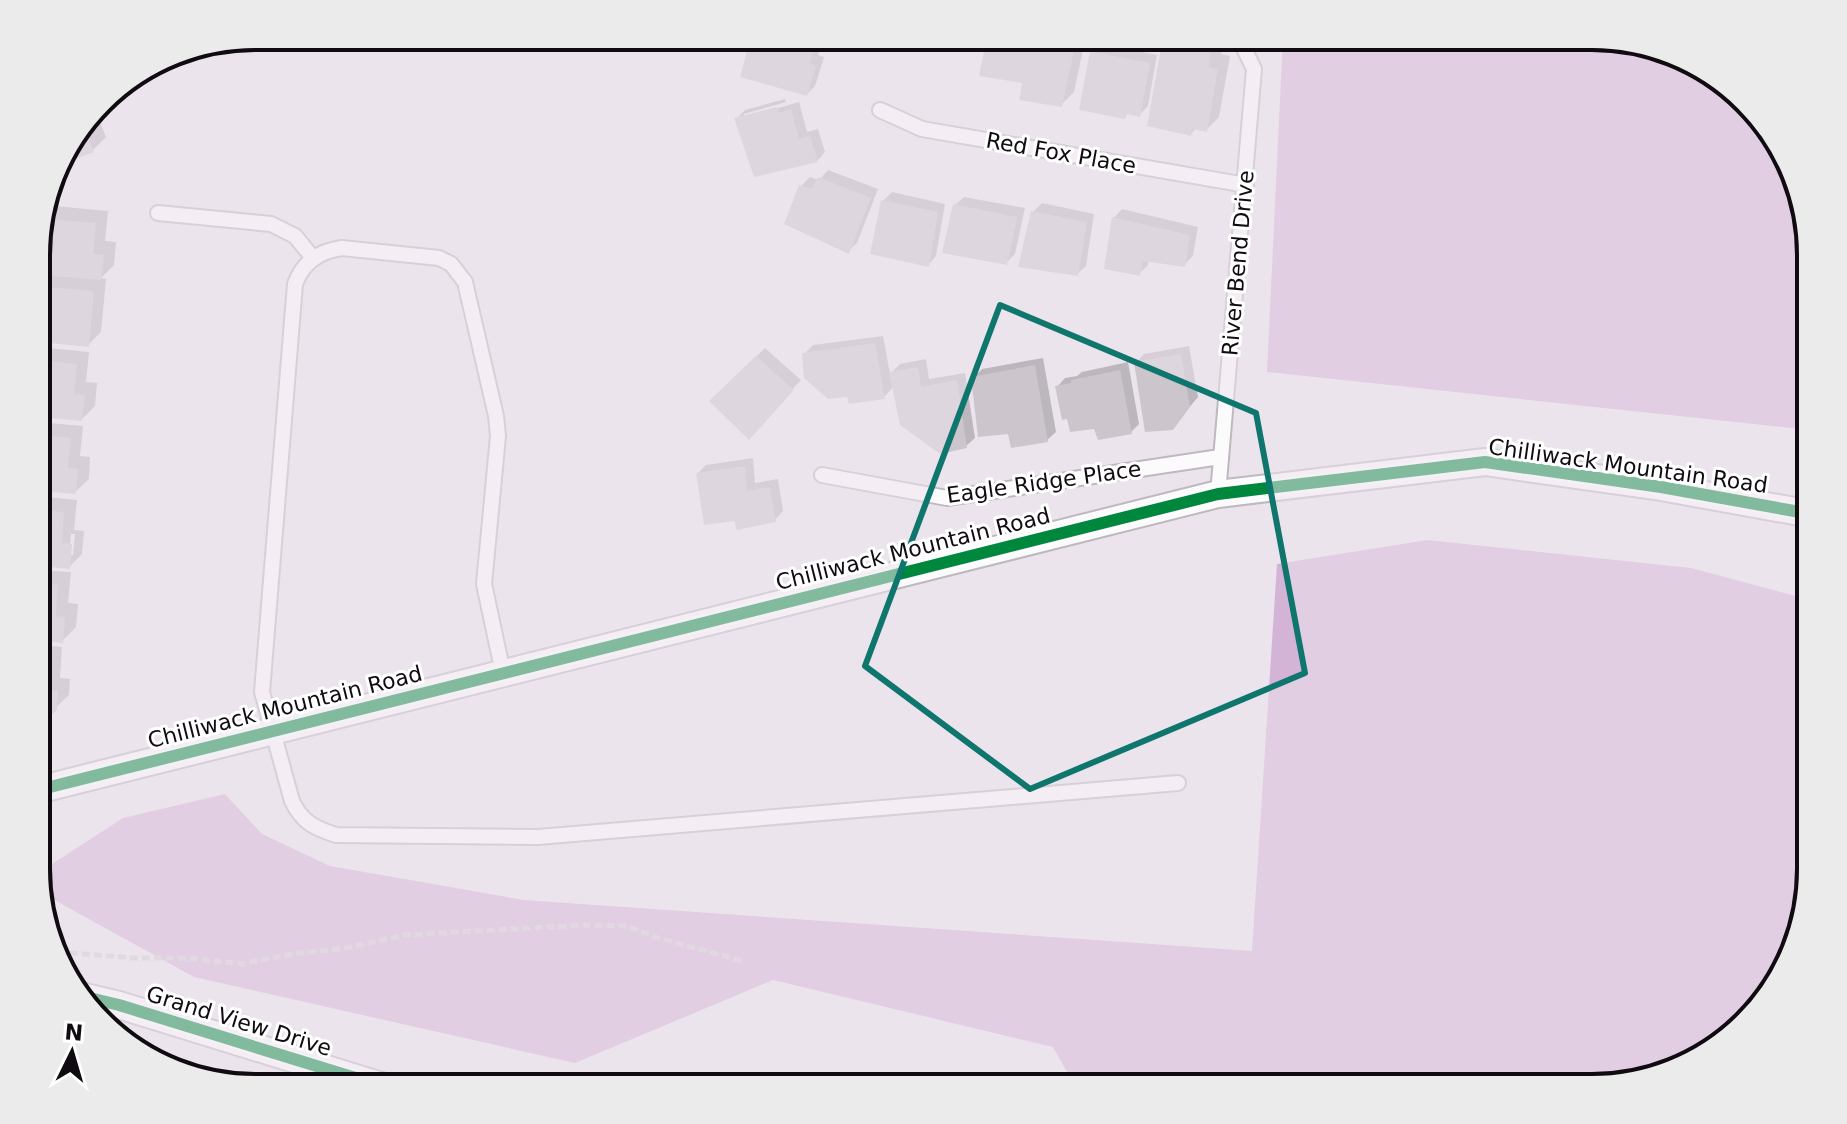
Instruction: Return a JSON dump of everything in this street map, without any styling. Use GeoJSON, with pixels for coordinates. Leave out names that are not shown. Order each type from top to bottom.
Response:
{"type":"FeatureCollection","features":[{"type":"Feature","properties":{"kind":"street","name":"Chilliwack Mountain Road"},"geometry":{"type":"LineString","coordinates":[[50,787],[1218,494],[1485,462],[1661,487],[1797,511]]}},
{"type":"Feature","properties":{"kind":"street","name":"Grand View Drive"},"geometry":{"type":"LineString","coordinates":[[98,1000],[343,1074]]}},
{"type":"Feature","properties":{"kind":"lane","name":"River Bend Drive"},"geometry":{"type":"LineString","coordinates":[[1218,494],[1254,69],[1245,50]]}},
{"type":"Feature","properties":{"kind":"lane","name":"Red Fox Place"},"geometry":{"type":"LineString","coordinates":[[880,110],[922,129],[1246,185]]}},
{"type":"Feature","properties":{"kind":"lane"},"geometry":{"type":"LineString","coordinates":[[158,213],[271,224],[295,236],[313,258]]}},
{"type":"Feature","properties":{"kind":"lane"},"geometry":{"type":"LineString","coordinates":[[503,673],[484,584],[497,426],[465,282],[451,264],[439,258],[342,248],[326,251],[303,267],[295,284],[262,692],[292,801],[300,817],[315,828],[336,835],[538,837],[1178,783]]}},
{"type":"Feature","properties":{"kind":"lane","name":"Eagle Ridge Place"},"geometry":{"type":"LineString","coordinates":[[822,475],[947,498],[1220,457]]}},
{"type":"Feature","properties":{"kind":"path"},"geometry":{"type":"LineString","coordinates":[[68,953],[187,958],[242,964],[346,948],[405,935],[584,925],[627,926],[658,938],[743,961]]}},
{"type":"Feature","properties":{"kind":"highlighted area"},"geometry":{"type":"Polygon","coordinates":[[[1000,305],[1256,413],[1305,673],[1030,789],[865,666],[1000,305]]]}},
{"type":"Feature","properties":{"kind":"shaded area"},"geometry":{"type":"Polygon","coordinates":[[[1282,50],[1592,50],[1645,57],[1695,77],[1737,110],[1762,141],[1786,189],[1797,241],[1797,429],[1267,372],[1282,50]]]}},
{"type":"Feature","properties":{"kind":"shaded area"},"geometry":{"type":"Polygon","coordinates":[[[1427,540],[1691,568],[1797,596],[1797,883],[1786,935],[1776,960],[1746,1004],[1727,1023],[1683,1053],[1658,1063],[1606,1074],[1068,1074],[1053,1047],[773,980],[575,1063],[194,977],[53,899],[50,865],[123,818],[225,794],[262,834],[330,866],[524,900],[1252,951],[1277,564],[1427,540]]]}},
{"type":"Feature","properties":{"kind":"building"},"geometry":{"type":"Polygon","coordinates":[[[747,50],[813,50],[810,63],[816,66],[807,96],[740,77],[747,50]]]}},
{"type":"Feature","properties":{"kind":"building"},"geometry":{"type":"Polygon","coordinates":[[[984,50],[1074,50],[1062,107],[1019,100],[1022,83],[979,76],[984,50]]]}},
{"type":"Feature","properties":{"kind":"building"},"geometry":{"type":"Polygon","coordinates":[[[1161,50],[1210,52],[1209,67],[1218,69],[1207,132],[1192,129],[1191,136],[1147,126],[1161,50]]]}},
{"type":"Feature","properties":{"kind":"building"},"geometry":{"type":"Polygon","coordinates":[[[1090,51],[1150,63],[1140,117],[1127,114],[1125,119],[1079,110],[1090,51]]]}},
{"type":"Feature","properties":{"kind":"building"},"geometry":{"type":"Polygon","coordinates":[[[777,107],[779,113],[791,109],[799,139],[810,136],[818,162],[754,177],[734,118],[777,107]]]}},
{"type":"Feature","properties":{"kind":"building"},"geometry":{"type":"Polygon","coordinates":[[[88,137],[94,152],[74,160],[88,137]]]}},
{"type":"Feature","properties":{"kind":"building"},"geometry":{"type":"Polygon","coordinates":[[[818,177],[871,198],[849,254],[784,224],[799,185],[812,189],[818,177]]]}},
{"type":"Feature","properties":{"kind":"building"},"geometry":{"type":"Polygon","coordinates":[[[881,200],[938,212],[929,267],[870,254],[881,200]]]}},
{"type":"Feature","properties":{"kind":"building"},"geometry":{"type":"Polygon","coordinates":[[[953,204],[1017,217],[1007,265],[942,253],[953,204]]]}},
{"type":"Feature","properties":{"kind":"building"},"geometry":{"type":"Polygon","coordinates":[[[1031,211],[1087,222],[1078,276],[1018,267],[1031,211]]]}},
{"type":"Feature","properties":{"kind":"building"},"geometry":{"type":"Polygon","coordinates":[[[1112,217],[1190,235],[1185,267],[1143,261],[1140,276],[1104,269],[1112,217]]]}},
{"type":"Feature","properties":{"kind":"building"},"geometry":{"type":"Polygon","coordinates":[[[54,219],[96,223],[93,254],[104,255],[101,280],[50,276],[54,219]]]}},
{"type":"Feature","properties":{"kind":"building"},"geometry":{"type":"Polygon","coordinates":[[[50,287],[94,291],[89,347],[50,343],[50,287]]]}},
{"type":"Feature","properties":{"kind":"building"},"geometry":{"type":"Polygon","coordinates":[[[875,343],[885,399],[849,404],[847,397],[828,399],[804,378],[802,353],[875,343]]]}},
{"type":"Feature","properties":{"kind":"building"},"geometry":{"type":"Polygon","coordinates":[[[1181,354],[1190,407],[1173,430],[1145,432],[1134,362],[1181,354]]]}},
{"type":"Feature","properties":{"kind":"building"},"geometry":{"type":"Polygon","coordinates":[[[756,356],[794,390],[749,440],[709,401],[756,356]]]}},
{"type":"Feature","properties":{"kind":"building"},"geometry":{"type":"Polygon","coordinates":[[[50,361],[77,364],[74,394],[85,395],[82,421],[50,418],[50,361]]]}},
{"type":"Feature","properties":{"kind":"building"},"geometry":{"type":"Polygon","coordinates":[[[1035,365],[1048,442],[1011,448],[1008,434],[978,437],[971,377],[1035,365]]]}},
{"type":"Feature","properties":{"kind":"building"},"geometry":{"type":"Polygon","coordinates":[[[918,367],[921,387],[957,380],[967,448],[940,454],[900,425],[889,372],[918,367]]]}},
{"type":"Feature","properties":{"kind":"building"},"geometry":{"type":"Polygon","coordinates":[[[1120,370],[1132,434],[1098,440],[1094,429],[1070,432],[1067,419],[1062,420],[1055,386],[1120,370]]]}},
{"type":"Feature","properties":{"kind":"building"},"geometry":{"type":"Polygon","coordinates":[[[50,436],[71,438],[68,468],[78,469],[76,494],[50,492],[50,436]]]}},
{"type":"Feature","properties":{"kind":"building"},"geometry":{"type":"Polygon","coordinates":[[[745,466],[747,491],[770,487],[776,522],[737,530],[734,521],[704,525],[696,473],[745,466]]]}},
{"type":"Feature","properties":{"kind":"building"},"geometry":{"type":"Polygon","coordinates":[[[50,511],[64,512],[62,543],[72,544],[70,569],[50,567],[50,511]]]}},
{"type":"Feature","properties":{"kind":"building"},"geometry":{"type":"Polygon","coordinates":[[[50,584],[58,585],[56,616],[65,617],[63,643],[50,641],[50,584]]]}},
{"type":"Feature","properties":{"kind":"building"},"geometry":{"type":"Polygon","coordinates":[[[50,690],[58,691],[57,710],[50,716],[50,690]]]}},
{"type":"Feature","properties":{"kind":"cycle path"},"geometry":{"type":"LineString","coordinates":[[50,787],[1218,494],[1485,462],[1661,487],[1797,511]]}},
{"type":"Feature","properties":{"kind":"cycle path"},"geometry":{"type":"LineString","coordinates":[[98,1000],[343,1074]]}}]}
